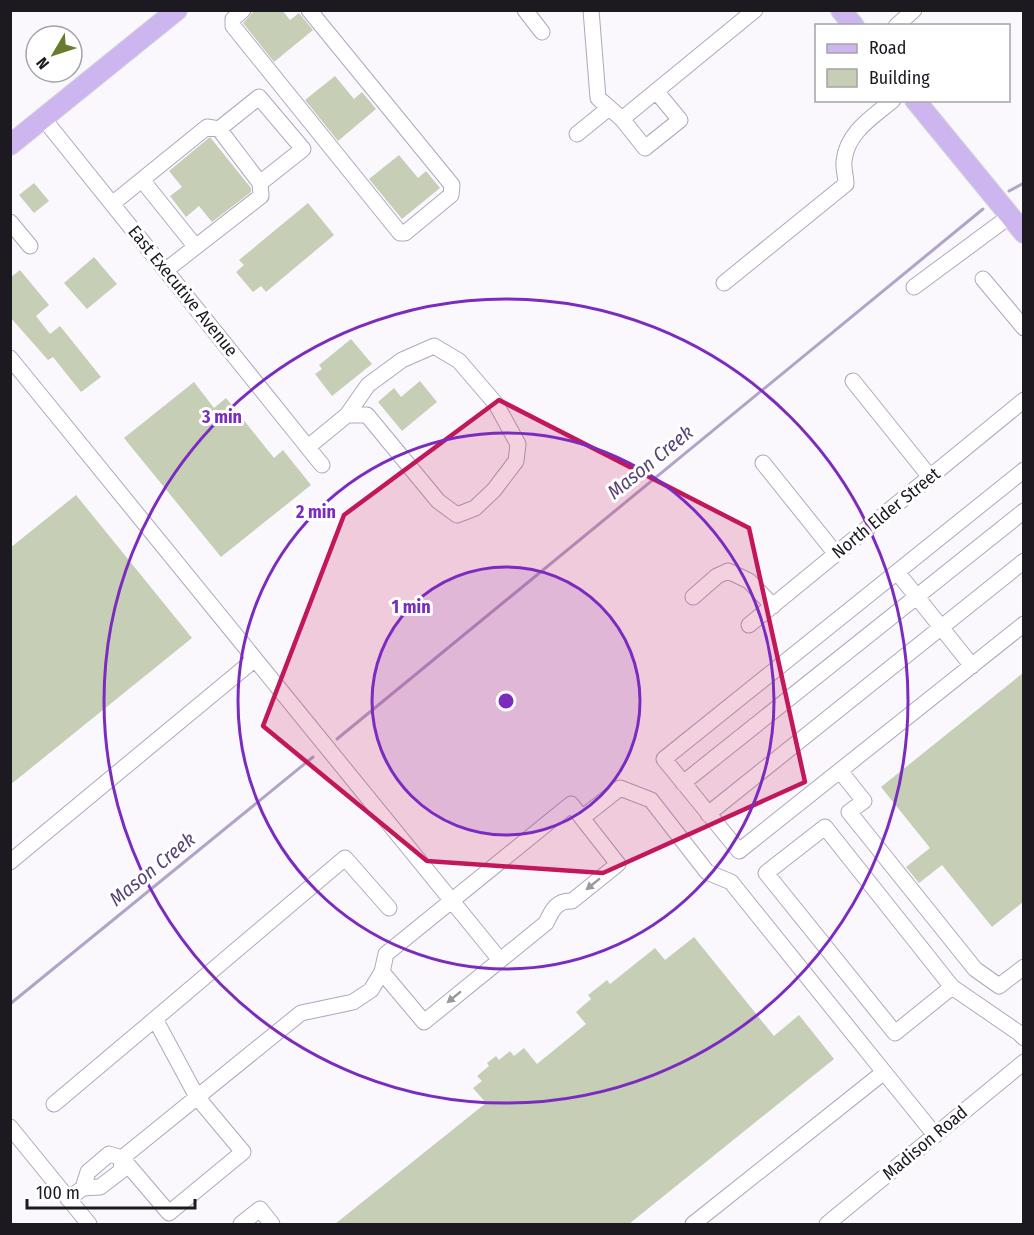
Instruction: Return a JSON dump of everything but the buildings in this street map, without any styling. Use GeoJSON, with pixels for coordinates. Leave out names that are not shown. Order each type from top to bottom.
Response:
{"type":"FeatureCollection","features":[{"type":"Feature","properties":{"kind":"main road"},"geometry":{"type":"LineString","coordinates":[[10,145],[177,10]]}},
{"type":"Feature","properties":{"kind":"main road"},"geometry":{"type":"LineString","coordinates":[[842,10],[852,24]]}},
{"type":"Feature","properties":{"kind":"main road"},"geometry":{"type":"LineString","coordinates":[[917,102],[1023,233]]}},
{"type":"Feature","properties":{"kind":"street"},"geometry":{"type":"LineString","coordinates":[[243,10],[233,19],[233,26],[400,233],[405,233],[451,195],[452,185],[309,10]]}},
{"type":"Feature","properties":{"kind":"street"},"geometry":{"type":"LineString","coordinates":[[525,10],[543,32]]}},
{"type":"Feature","properties":{"kind":"street"},"geometry":{"type":"LineString","coordinates":[[591,10],[598,98],[622,119],[645,148],[680,120],[657,91]]}},
{"type":"Feature","properties":{"kind":"street"},"geometry":{"type":"LineString","coordinates":[[622,119],[755,10]]}},
{"type":"Feature","properties":{"kind":"street"},"geometry":{"type":"LineString","coordinates":[[898,24],[914,10]]}},
{"type":"Feature","properties":{"kind":"street"},"geometry":{"type":"LineString","coordinates":[[219,129],[259,97],[303,149],[260,183]]}},
{"type":"Feature","properties":{"kind":"street"},"geometry":{"type":"LineString","coordinates":[[724,283],[846,184],[844,161],[849,143],[858,129],[891,102]]}},
{"type":"Feature","properties":{"kind":"street"},"geometry":{"type":"LineString","coordinates":[[577,134],[609,108]]}},
{"type":"Feature","properties":{"kind":"street","name":"East Executive Avenue"},"geometry":{"type":"LineString","coordinates":[[43,118],[322,465]]}},
{"type":"Feature","properties":{"kind":"street"},"geometry":{"type":"LineString","coordinates":[[112,204],[207,127],[219,129],[260,183],[261,196],[166,270]]}},
{"type":"Feature","properties":{"kind":"street"},"geometry":{"type":"LineString","coordinates":[[142,180],[195,246]]}},
{"type":"Feature","properties":{"kind":"street"},"geometry":{"type":"LineString","coordinates":[[914,287],[1010,216]]}},
{"type":"Feature","properties":{"kind":"street"},"geometry":{"type":"LineString","coordinates":[[10,222],[30,246]]}},
{"type":"Feature","properties":{"kind":"street"},"geometry":{"type":"LineString","coordinates":[[983,279],[1023,328]]}},
{"type":"Feature","properties":{"kind":"street"},"geometry":{"type":"LineString","coordinates":[[308,447],[347,415],[368,385],[402,360],[434,346],[459,361],[496,404],[518,444],[516,461],[494,490],[476,508],[457,515],[438,501],[367,415],[347,415]]}},
{"type":"Feature","properties":{"kind":"street"},"geometry":{"type":"LineString","coordinates":[[10,358],[16,375],[255,660],[500,960]]}},
{"type":"Feature","properties":{"kind":"street"},"geometry":{"type":"LineString","coordinates":[[853,381],[930,477]]}},
{"type":"Feature","properties":{"kind":"street","name":"North Elder Street"},"geometry":{"type":"LineString","coordinates":[[749,625],[1023,400]]}},
{"type":"Feature","properties":{"kind":"street"},"geometry":{"type":"LineString","coordinates":[[763,463],[836,554]]}},
{"type":"Feature","properties":{"kind":"street"},"geometry":{"type":"LineString","coordinates":[[1023,470],[664,759],[739,851],[1023,624]]}},
{"type":"Feature","properties":{"kind":"street"},"geometry":{"type":"LineString","coordinates":[[683,783],[1023,511]]}},
{"type":"Feature","properties":{"kind":"street"},"geometry":{"type":"LineString","coordinates":[[708,814],[1023,561]]}},
{"type":"Feature","properties":{"kind":"street"},"geometry":{"type":"LineString","coordinates":[[693,597],[717,576],[728,571],[749,581],[772,606]]}},
{"type":"Feature","properties":{"kind":"street"},"geometry":{"type":"LineString","coordinates":[[897,572],[972,666]]}},
{"type":"Feature","properties":{"kind":"street"},"geometry":{"type":"LineString","coordinates":[[10,862],[255,660]]}},
{"type":"Feature","properties":{"kind":"street"},"geometry":{"type":"LineString","coordinates":[[840,771],[864,801],[849,812],[975,969],[999,986],[1023,967]]}},
{"type":"Feature","properties":{"kind":"street"},"geometry":{"type":"LineString","coordinates":[[582,818],[620,788],[651,800],[706,872],[730,882],[935,1135]]}},
{"type":"Feature","properties":{"kind":"street"},"geometry":{"type":"LineString","coordinates":[[571,804],[582,818],[618,864],[572,901],[564,900],[552,909],[546,922],[424,1022],[386,977],[386,954],[571,804]]}},
{"type":"Feature","properties":{"kind":"street"},"geometry":{"type":"LineString","coordinates":[[952,987],[895,1033],[766,873],[825,827],[952,987],[1023,1038]]}},
{"type":"Feature","properties":{"kind":"street"},"geometry":{"type":"LineString","coordinates":[[54,1104],[345,858],[389,908]]}},
{"type":"Feature","properties":{"kind":"street"},"geometry":{"type":"LineString","coordinates":[[69,1199],[83,1188],[100,1187],[121,1171],[122,1158],[301,1012],[353,1002],[386,977]]}},
{"type":"Feature","properties":{"kind":"street"},"geometry":{"type":"LineString","coordinates":[[122,1158],[169,1213],[243,1152],[197,1097],[155,1019]]}},
{"type":"Feature","properties":{"kind":"street","name":"Madison Road"},"geometry":{"type":"LineString","coordinates":[[827,1224],[1023,1062]]}},
{"type":"Feature","properties":{"kind":"street"},"geometry":{"type":"LineString","coordinates":[[693,1224],[884,1072]]}},
{"type":"Feature","properties":{"kind":"street"},"geometry":{"type":"LineString","coordinates":[[10,1127],[89,1224]]}},
{"type":"Feature","properties":{"kind":"street"},"geometry":{"type":"LineString","coordinates":[[240,1224],[260,1209],[272,1224]]}},
{"type":"Feature","properties":{"kind":"highlighted area"},"geometry":{"type":"Polygon","coordinates":[[[499,400],[749,528],[805,782],[603,873],[427,861],[263,726],[344,515],[499,400]]]}},
{"type":"Feature","properties":{"kind":"waterway","name":"Mason Creek"},"geometry":{"type":"LineString","coordinates":[[1009,191],[1024,183]]}},
{"type":"Feature","properties":{"kind":"waterway","name":"Mason Creek"},"geometry":{"type":"LineString","coordinates":[[337,739],[983,209]]}},
{"type":"Feature","properties":{"kind":"waterway","name":"Mason Creek"},"geometry":{"type":"LineString","coordinates":[[10,1004],[313,757]]}}]}
